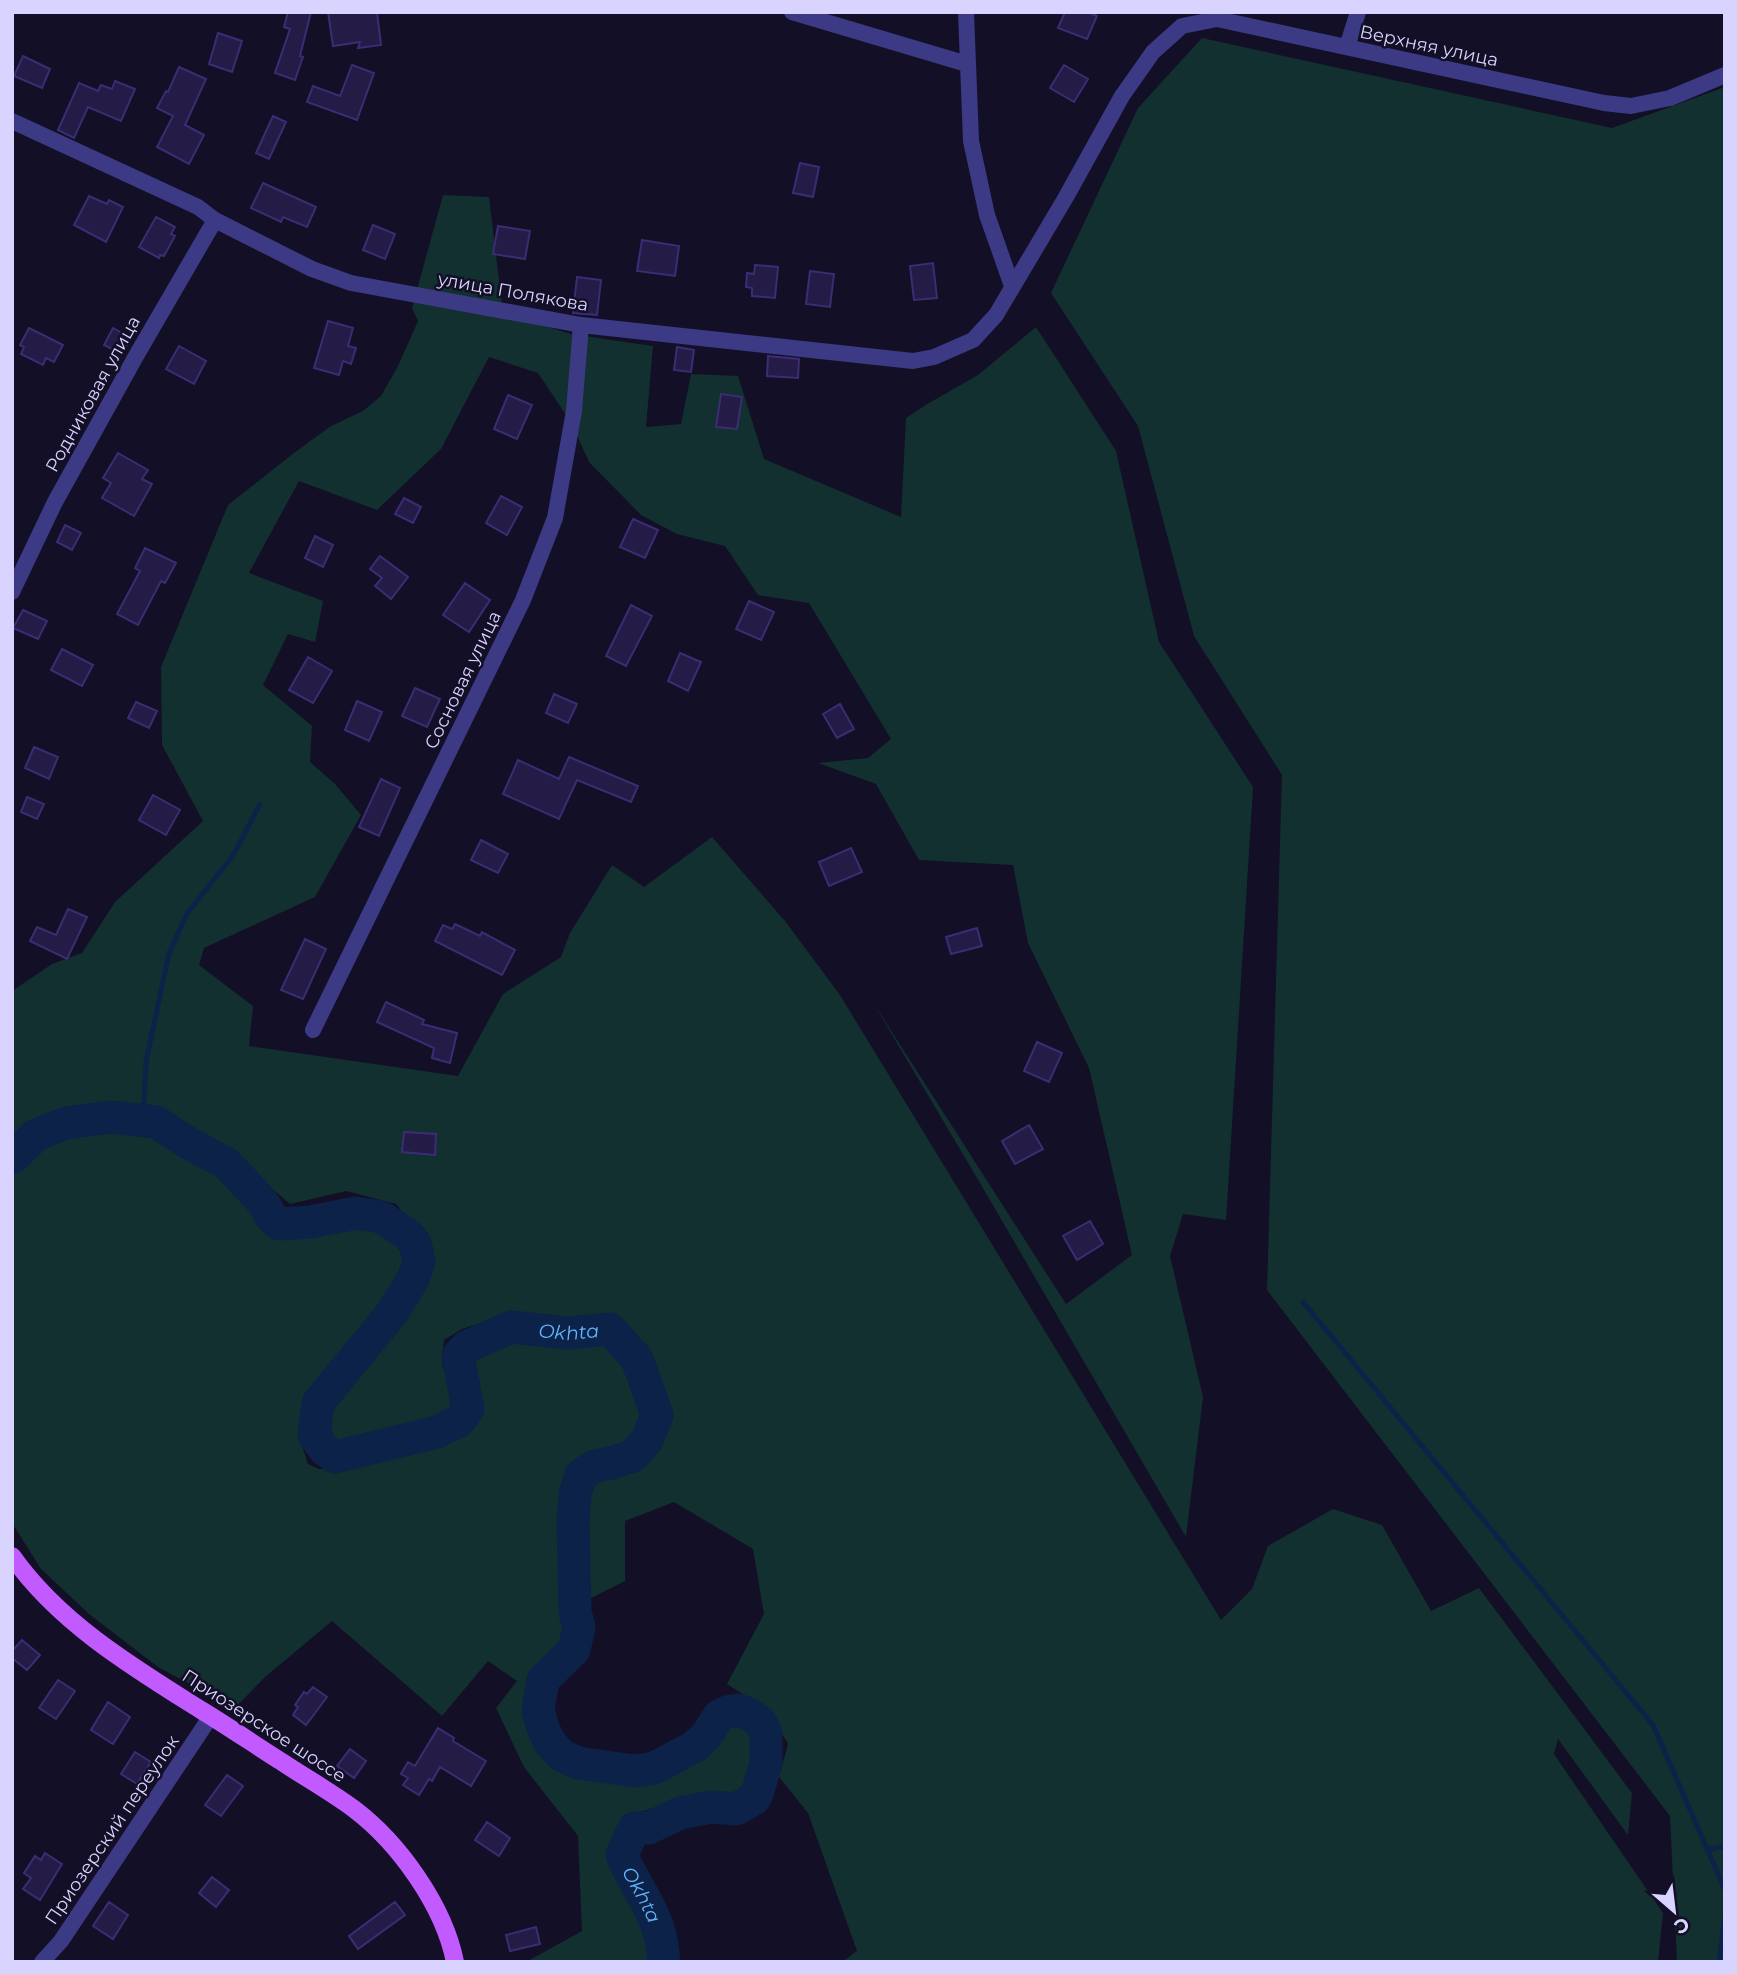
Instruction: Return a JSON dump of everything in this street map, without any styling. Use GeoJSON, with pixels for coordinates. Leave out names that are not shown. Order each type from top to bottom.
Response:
{"type":"FeatureCollection","features":[{"type":"Feature","properties":{"kind":"main road","name":"Приозерское шоссе"},"geometry":{"type":"LineString","coordinates":[[14,1563],[55,1607],[150,1678],[355,1810],[388,1840],[430,1897],[452,1947],[455,1962]]}},
{"type":"Feature","properties":{"kind":"street"},"geometry":{"type":"LineString","coordinates":[[792,12],[967,64]]}},
{"type":"Feature","properties":{"kind":"street"},"geometry":{"type":"LineString","coordinates":[[965,12],[971,141],[987,215],[1012,286]]}},
{"type":"Feature","properties":{"kind":"street"},"geometry":{"type":"LineString","coordinates":[[1346,47],[1358,12]]}},
{"type":"Feature","properties":{"kind":"street","name":"Верхняя улица"},"geometry":{"type":"LineString","coordinates":[[1012,286],[1066,197],[1122,96],[1153,52],[1182,26],[1217,19],[1604,103],[1631,106],[1670,98],[1725,75]]}},
{"type":"Feature","properties":{"kind":"street","name":"улица Полякова"},"geometry":{"type":"LineString","coordinates":[[12,121],[198,207],[215,220],[312,269],[351,283],[581,325],[913,361],[934,358],[973,340],[996,315],[1012,286]]}},
{"type":"Feature","properties":{"kind":"street","name":"Родниковая улица"},"geometry":{"type":"LineString","coordinates":[[12,592],[55,502],[215,220]]}},
{"type":"Feature","properties":{"kind":"street","name":"Сосновая улица"},"geometry":{"type":"LineString","coordinates":[[313,1030],[523,600],[555,518],[574,411],[581,325]]}},
{"type":"Feature","properties":{"kind":"street","name":"Приозерский переулок"},"geometry":{"type":"LineString","coordinates":[[42,1962],[61,1941],[211,1716]]}},
{"type":"Feature","properties":{"kind":"green space"},"geometry":{"type":"Polygon","coordinates":[[[1202,38],[1612,128],[1725,87],[1725,1962],[1677,1962],[1670,1816],[1267,1290],[1282,775],[1194,636],[1138,426],[1051,293],[1138,108],[1202,38]]]}},
{"type":"Feature","properties":{"kind":"green space"},"geometry":{"type":"Polygon","coordinates":[[[443,195],[489,197],[503,313],[571,334],[653,346],[646,427],[681,424],[691,374],[738,376],[764,459],[901,517],[906,418],[978,375],[1036,327],[1116,451],[1159,642],[1253,787],[1226,1220],[1183,1214],[1170,1256],[1203,1397],[1186,1537],[872,1001],[1066,1304],[1132,1255],[1089,1068],[1028,943],[1013,865],[919,860],[876,784],[818,763],[868,758],[891,739],[809,603],[758,595],[725,546],[677,534],[641,515],[589,462],[572,424],[538,373],[489,357],[441,449],[377,510],[299,481],[249,573],[323,601],[315,642],[288,634],[263,685],[312,726],[310,762],[335,784],[361,815],[315,897],[204,948],[199,965],[253,1006],[249,1046],[458,1076],[503,994],[561,957],[570,933],[612,865],[644,887],[712,837],[785,921],[840,995],[1221,1620],[1252,1589],[1268,1546],[1333,1509],[1382,1525],[1431,1611],[1479,1588],[1632,1793],[1628,1835],[1558,1739],[1554,1754],[1663,1913],[1658,1962],[842,1962],[857,1951],[808,1813],[779,1777],[788,1744],[770,1712],[727,1684],[764,1614],[753,1549],[674,1502],[625,1521],[625,1581],[585,1601],[581,1519],[585,1486],[602,1475],[650,1457],[666,1418],[643,1353],[613,1319],[571,1322],[507,1315],[462,1329],[444,1340],[442,1362],[454,1398],[454,1404],[448,1411],[420,1424],[337,1444],[331,1440],[327,1420],[332,1399],[379,1345],[428,1281],[427,1242],[396,1204],[346,1191],[290,1204],[231,1154],[162,1114],[109,1105],[65,1111],[32,1126],[12,1144],[12,991],[52,964],[82,953],[115,902],[203,821],[162,745],[161,667],[228,505],[331,426],[363,411],[381,396],[418,321],[412,308],[443,195]]]}},
{"type":"Feature","properties":{"kind":"green space"},"geometry":{"type":"Polygon","coordinates":[[[109,1124],[156,1136],[177,1154],[202,1159],[273,1234],[295,1236],[356,1224],[381,1229],[409,1254],[411,1268],[387,1304],[306,1401],[301,1432],[308,1464],[319,1469],[344,1468],[448,1442],[474,1426],[479,1414],[474,1378],[469,1365],[476,1355],[494,1343],[525,1338],[567,1344],[589,1338],[605,1341],[622,1355],[634,1370],[647,1416],[643,1428],[633,1442],[585,1455],[574,1463],[569,1472],[563,1499],[564,1590],[571,1628],[565,1648],[538,1673],[528,1725],[545,1760],[629,1784],[667,1779],[711,1745],[722,1729],[735,1719],[749,1724],[757,1732],[758,1754],[752,1777],[735,1792],[636,1813],[620,1829],[614,1855],[653,1938],[656,1962],[526,1962],[582,1931],[578,1836],[524,1767],[496,1708],[517,1681],[488,1661],[442,1716],[332,1621],[265,1677],[235,1708],[158,1667],[89,1614],[41,1569],[12,1523],[12,1176],[40,1146],[75,1130],[109,1124]]]}},
{"type":"Feature","properties":{"kind":"building"},"geometry":{"type":"Polygon","coordinates":[[[288,12],[311,12],[300,56],[303,57],[295,80],[275,73],[290,29],[284,27],[288,12]]]}},
{"type":"Feature","properties":{"kind":"building"},"geometry":{"type":"Polygon","coordinates":[[[328,12],[377,12],[381,45],[358,48],[360,42],[333,46],[328,12]]]}},
{"type":"Feature","properties":{"kind":"building"},"geometry":{"type":"Polygon","coordinates":[[[1065,12],[1088,12],[1097,16],[1087,39],[1058,28],[1065,12]]]}},
{"type":"Feature","properties":{"kind":"building"},"geometry":{"type":"Polygon","coordinates":[[[218,33],[242,41],[232,72],[209,64],[218,33]]]}},
{"type":"Feature","properties":{"kind":"building"},"geometry":{"type":"Polygon","coordinates":[[[23,56],[50,69],[42,88],[14,76],[23,56]]]}},
{"type":"Feature","properties":{"kind":"building"},"geometry":{"type":"Polygon","coordinates":[[[352,65],[374,73],[357,120],[307,102],[313,86],[340,96],[352,65]]]}},
{"type":"Feature","properties":{"kind":"building"},"geometry":{"type":"Polygon","coordinates":[[[1064,65],[1088,79],[1074,102],[1050,88],[1064,65]]]}},
{"type":"Feature","properties":{"kind":"building"},"geometry":{"type":"Polygon","coordinates":[[[179,67],[206,79],[185,125],[204,135],[189,164],[157,147],[173,116],[157,108],[166,91],[168,92],[179,67]]]}},
{"type":"Feature","properties":{"kind":"building"},"geometry":{"type":"Polygon","coordinates":[[[115,81],[135,89],[121,121],[88,107],[74,138],[58,130],[79,83],[98,91],[101,85],[112,89],[115,81]]]}},
{"type":"Feature","properties":{"kind":"building"},"geometry":{"type":"Polygon","coordinates":[[[273,116],[286,122],[269,159],[256,153],[273,116]]]}},
{"type":"Feature","properties":{"kind":"building"},"geometry":{"type":"Polygon","coordinates":[[[800,163],[819,167],[813,197],[793,193],[800,163]]]}},
{"type":"Feature","properties":{"kind":"building"},"geometry":{"type":"Polygon","coordinates":[[[263,183],[316,207],[307,227],[283,217],[281,222],[251,208],[263,183]]]}},
{"type":"Feature","properties":{"kind":"building"},"geometry":{"type":"Polygon","coordinates":[[[89,196],[107,204],[109,200],[123,207],[106,242],[74,225],[89,196]]]}},
{"type":"Feature","properties":{"kind":"building"},"geometry":{"type":"Polygon","coordinates":[[[156,217],[175,227],[171,234],[175,236],[164,256],[160,255],[159,258],[139,247],[156,217]]]}},
{"type":"Feature","properties":{"kind":"building"},"geometry":{"type":"Polygon","coordinates":[[[373,225],[395,234],[385,259],[363,250],[373,225]]]}},
{"type":"Feature","properties":{"kind":"building"},"geometry":{"type":"Polygon","coordinates":[[[498,226],[530,231],[525,259],[493,254],[498,226]]]}},
{"type":"Feature","properties":{"kind":"building"},"geometry":{"type":"Polygon","coordinates":[[[642,240],[679,246],[675,276],[637,271],[642,240]]]}},
{"type":"Feature","properties":{"kind":"building"},"geometry":{"type":"Polygon","coordinates":[[[933,263],[937,298],[914,300],[910,266],[933,263]]]}},
{"type":"Feature","properties":{"kind":"building"},"geometry":{"type":"Polygon","coordinates":[[[755,265],[778,267],[775,298],[752,296],[752,288],[746,287],[747,273],[754,274],[755,265]]]}},
{"type":"Feature","properties":{"kind":"building"},"geometry":{"type":"Polygon","coordinates":[[[810,271],[834,274],[830,307],[806,304],[810,271]]]}},
{"type":"Feature","properties":{"kind":"building"},"geometry":{"type":"Polygon","coordinates":[[[577,277],[601,280],[597,315],[573,313],[577,277]]]}},
{"type":"Feature","properties":{"kind":"building"},"geometry":{"type":"Polygon","coordinates":[[[328,321],[353,328],[348,346],[356,348],[351,364],[343,361],[339,375],[314,368],[328,321]]]}},
{"type":"Feature","properties":{"kind":"building"},"geometry":{"type":"Polygon","coordinates":[[[29,328],[63,345],[54,362],[46,358],[43,365],[21,354],[24,347],[20,345],[29,328]]]}},
{"type":"Feature","properties":{"kind":"building"},"geometry":{"type":"Polygon","coordinates":[[[113,328],[131,338],[122,354],[104,345],[113,328]]]}},
{"type":"Feature","properties":{"kind":"building"},"geometry":{"type":"Polygon","coordinates":[[[179,346],[206,361],[194,384],[166,369],[179,346]]]}},
{"type":"Feature","properties":{"kind":"building"},"geometry":{"type":"Polygon","coordinates":[[[677,347],[694,350],[691,372],[674,370],[677,347]]]}},
{"type":"Feature","properties":{"kind":"building"},"geometry":{"type":"Polygon","coordinates":[[[768,356],[799,359],[798,378],[767,376],[768,356]]]}},
{"type":"Feature","properties":{"kind":"building"},"geometry":{"type":"Polygon","coordinates":[[[721,394],[742,397],[737,429],[716,427],[721,394]]]}},
{"type":"Feature","properties":{"kind":"building"},"geometry":{"type":"Polygon","coordinates":[[[508,395],[532,405],[517,439],[494,429],[508,395]]]}},
{"type":"Feature","properties":{"kind":"building"},"geometry":{"type":"Polygon","coordinates":[[[118,453],[148,470],[142,479],[152,484],[134,516],[102,498],[111,483],[103,478],[118,453]]]}},
{"type":"Feature","properties":{"kind":"building"},"geometry":{"type":"Polygon","coordinates":[[[501,496],[522,507],[507,535],[486,523],[501,496]]]}},
{"type":"Feature","properties":{"kind":"building"},"geometry":{"type":"Polygon","coordinates":[[[404,498],[421,507],[413,523],[395,514],[404,498]]]}},
{"type":"Feature","properties":{"kind":"building"},"geometry":{"type":"Polygon","coordinates":[[[633,519],[658,530],[645,558],[620,547],[633,519]]]}},
{"type":"Feature","properties":{"kind":"building"},"geometry":{"type":"Polygon","coordinates":[[[65,525],[81,533],[72,550],[57,542],[65,525]]]}},
{"type":"Feature","properties":{"kind":"building"},"geometry":{"type":"Polygon","coordinates":[[[315,536],[333,545],[323,567],[305,558],[315,536]]]}},
{"type":"Feature","properties":{"kind":"building"},"geometry":{"type":"Polygon","coordinates":[[[145,548],[176,563],[165,583],[161,581],[138,625],[117,614],[140,571],[135,568],[145,548]]]}},
{"type":"Feature","properties":{"kind":"building"},"geometry":{"type":"Polygon","coordinates":[[[380,556],[408,577],[391,599],[375,586],[382,578],[370,569],[380,556]]]}},
{"type":"Feature","properties":{"kind":"building"},"geometry":{"type":"Polygon","coordinates":[[[465,583],[490,600],[469,632],[443,615],[465,583]]]}},
{"type":"Feature","properties":{"kind":"building"},"geometry":{"type":"Polygon","coordinates":[[[749,601],[774,612],[761,640],[736,629],[749,601]]]}},
{"type":"Feature","properties":{"kind":"building"},"geometry":{"type":"Polygon","coordinates":[[[631,605],[652,616],[626,666],[606,656],[631,605]]]}},
{"type":"Feature","properties":{"kind":"building"},"geometry":{"type":"Polygon","coordinates":[[[23,610],[47,621],[38,639],[13,628],[23,610]]]}},
{"type":"Feature","properties":{"kind":"building"},"geometry":{"type":"Polygon","coordinates":[[[62,649],[93,665],[82,686],[51,670],[62,649]]]}},
{"type":"Feature","properties":{"kind":"building"},"geometry":{"type":"Polygon","coordinates":[[[680,653],[701,662],[688,691],[668,681],[680,653]]]}},
{"type":"Feature","properties":{"kind":"building"},"geometry":{"type":"Polygon","coordinates":[[[308,657],[332,671],[313,703],[289,690],[308,657]]]}},
{"type":"Feature","properties":{"kind":"building"},"geometry":{"type":"Polygon","coordinates":[[[415,688],[440,699],[427,727],[402,716],[415,688]]]}},
{"type":"Feature","properties":{"kind":"building"},"geometry":{"type":"Polygon","coordinates":[[[554,694],[577,704],[568,723],[546,713],[554,694]]]}},
{"type":"Feature","properties":{"kind":"building"},"geometry":{"type":"Polygon","coordinates":[[[357,701],[382,712],[369,741],[345,730],[357,701]]]}},
{"type":"Feature","properties":{"kind":"building"},"geometry":{"type":"Polygon","coordinates":[[[136,702],[157,711],[149,728],[128,718],[136,702]]]}},
{"type":"Feature","properties":{"kind":"building"},"geometry":{"type":"Polygon","coordinates":[[[840,704],[854,729],[837,738],[823,714],[840,704]]]}},
{"type":"Feature","properties":{"kind":"building"},"geometry":{"type":"Polygon","coordinates":[[[34,747],[58,757],[49,779],[25,768],[34,747]]]}},
{"type":"Feature","properties":{"kind":"building"},"geometry":{"type":"Polygon","coordinates":[[[569,757],[638,786],[631,802],[577,780],[559,819],[503,794],[518,760],[559,779],[569,757]]]}},
{"type":"Feature","properties":{"kind":"building"},"geometry":{"type":"Polygon","coordinates":[[[381,779],[400,788],[379,836],[359,827],[381,779]]]}},
{"type":"Feature","properties":{"kind":"building"},"geometry":{"type":"Polygon","coordinates":[[[153,795],[180,810],[166,835],[139,820],[153,795]]]}},
{"type":"Feature","properties":{"kind":"building"},"geometry":{"type":"Polygon","coordinates":[[[27,797],[44,804],[37,819],[21,812],[27,797]]]}},
{"type":"Feature","properties":{"kind":"building"},"geometry":{"type":"Polygon","coordinates":[[[481,840],[508,854],[498,873],[471,860],[481,840]]]}},
{"type":"Feature","properties":{"kind":"building"},"geometry":{"type":"Polygon","coordinates":[[[851,848],[862,872],[829,886],[819,862],[851,848]]]}},
{"type":"Feature","properties":{"kind":"building"},"geometry":{"type":"Polygon","coordinates":[[[68,909],[87,917],[67,959],[30,941],[37,927],[56,935],[68,909]]]}},
{"type":"Feature","properties":{"kind":"building"},"geometry":{"type":"Polygon","coordinates":[[[455,924],[480,936],[482,932],[515,950],[502,975],[435,941],[443,925],[452,929],[455,924]]]}},
{"type":"Feature","properties":{"kind":"building"},"geometry":{"type":"Polygon","coordinates":[[[977,928],[982,946],[951,954],[946,937],[977,928]]]}},
{"type":"Feature","properties":{"kind":"building"},"geometry":{"type":"Polygon","coordinates":[[[305,939],[326,949],[303,999],[281,990],[305,939]]]}},
{"type":"Feature","properties":{"kind":"building"},"geometry":{"type":"Polygon","coordinates":[[[386,1002],[424,1020],[422,1024],[457,1033],[450,1063],[432,1058],[434,1048],[377,1022],[386,1002]]]}},
{"type":"Feature","properties":{"kind":"building"},"geometry":{"type":"Polygon","coordinates":[[[1037,1042],[1062,1053],[1049,1082],[1024,1071],[1037,1042]]]}},
{"type":"Feature","properties":{"kind":"building"},"geometry":{"type":"Polygon","coordinates":[[[1029,1125],[1043,1149],[1015,1164],[1002,1141],[1029,1125]]]}},
{"type":"Feature","properties":{"kind":"building"},"geometry":{"type":"Polygon","coordinates":[[[404,1132],[436,1134],[435,1155],[402,1152],[404,1132]]]}},
{"type":"Feature","properties":{"kind":"building"},"geometry":{"type":"Polygon","coordinates":[[[1090,1221],[1103,1244],[1077,1260],[1063,1236],[1090,1221]]]}},
{"type":"Feature","properties":{"kind":"building"},"geometry":{"type":"Polygon","coordinates":[[[22,1640],[40,1655],[27,1670],[12,1658],[12,1651],[22,1640]]]}},
{"type":"Feature","properties":{"kind":"building"},"geometry":{"type":"Polygon","coordinates":[[[58,1680],[75,1691],[56,1719],[39,1708],[58,1680]]]}},
{"type":"Feature","properties":{"kind":"building"},"geometry":{"type":"Polygon","coordinates":[[[313,1687],[327,1697],[306,1725],[293,1715],[298,1707],[295,1705],[304,1692],[307,1694],[313,1687]]]}},
{"type":"Feature","properties":{"kind":"building"},"geometry":{"type":"Polygon","coordinates":[[[108,1702],[130,1717],[113,1744],[91,1730],[108,1702]]]}},
{"type":"Feature","properties":{"kind":"building"},"geometry":{"type":"Polygon","coordinates":[[[438,1728],[454,1738],[453,1741],[486,1761],[471,1786],[440,1767],[419,1795],[403,1785],[408,1778],[401,1774],[408,1762],[415,1766],[438,1728]]]}},
{"type":"Feature","properties":{"kind":"building"},"geometry":{"type":"Polygon","coordinates":[[[350,1749],[366,1761],[354,1778],[337,1766],[350,1749]]]}},
{"type":"Feature","properties":{"kind":"building"},"geometry":{"type":"Polygon","coordinates":[[[135,1752],[151,1762],[137,1784],[121,1774],[135,1752]]]}},
{"type":"Feature","properties":{"kind":"building"},"geometry":{"type":"Polygon","coordinates":[[[227,1775],[243,1786],[221,1816],[205,1805],[227,1775]]]}},
{"type":"Feature","properties":{"kind":"building"},"geometry":{"type":"Polygon","coordinates":[[[487,1822],[510,1838],[499,1856],[475,1840],[487,1822]]]}},
{"type":"Feature","properties":{"kind":"building"},"geometry":{"type":"Polygon","coordinates":[[[45,1853],[62,1864],[40,1900],[23,1889],[31,1878],[24,1873],[35,1856],[41,1860],[45,1853]]]}},
{"type":"Feature","properties":{"kind":"building"},"geometry":{"type":"Polygon","coordinates":[[[212,1877],[229,1890],[216,1907],[199,1893],[212,1877]]]}},
{"type":"Feature","properties":{"kind":"building"},"geometry":{"type":"Polygon","coordinates":[[[109,1902],[128,1915],[113,1939],[93,1926],[109,1902]]]}},
{"type":"Feature","properties":{"kind":"building"},"geometry":{"type":"Polygon","coordinates":[[[395,1902],[405,1915],[358,1949],[349,1936],[395,1902]]]}},
{"type":"Feature","properties":{"kind":"building"},"geometry":{"type":"Polygon","coordinates":[[[536,1927],[540,1944],[510,1951],[506,1935],[536,1927]]]}},
{"type":"Feature","properties":{"kind":"waterway"},"geometry":{"type":"LineString","coordinates":[[143,1121],[146,1062],[169,953],[187,914],[234,854],[260,804]]}},
{"type":"Feature","properties":{"kind":"waterway","name":"Okhta"},"geometry":{"type":"LineString","coordinates":[[12,1158],[36,1135],[66,1123],[110,1117],[156,1122],[226,1163],[279,1224],[310,1222],[356,1213],[381,1217],[407,1234],[415,1243],[419,1262],[413,1279],[392,1313],[318,1403],[314,1435],[324,1449],[335,1457],[437,1432],[459,1421],[468,1409],[458,1356],[466,1347],[511,1327],[568,1333],[610,1329],[637,1359],[657,1415],[647,1440],[633,1456],[595,1466],[581,1475],[575,1494],[573,1520],[575,1612],[579,1627],[574,1650],[543,1680],[538,1711],[550,1743],[561,1755],[578,1763],[635,1771],[654,1768],[694,1747],[706,1736],[719,1716],[727,1712],[738,1710],[749,1714],[760,1722],[766,1733],[766,1763],[754,1799],[736,1809],[711,1807],[680,1813],[649,1828],[634,1828],[622,1855],[654,1918],[662,1943],[664,1962]]}},
{"type":"Feature","properties":{"kind":"waterway"},"geometry":{"type":"LineString","coordinates":[[1303,1302],[1653,1725],[1725,1890]]}},
{"type":"Feature","properties":{"kind":"waterway"},"geometry":{"type":"LineString","coordinates":[[1707,1850],[1725,1846]]}},
{"type":"Feature","properties":{"kind":"waterway"},"geometry":{"type":"LineString","coordinates":[[1719,1962],[1725,1914]]}}]}
